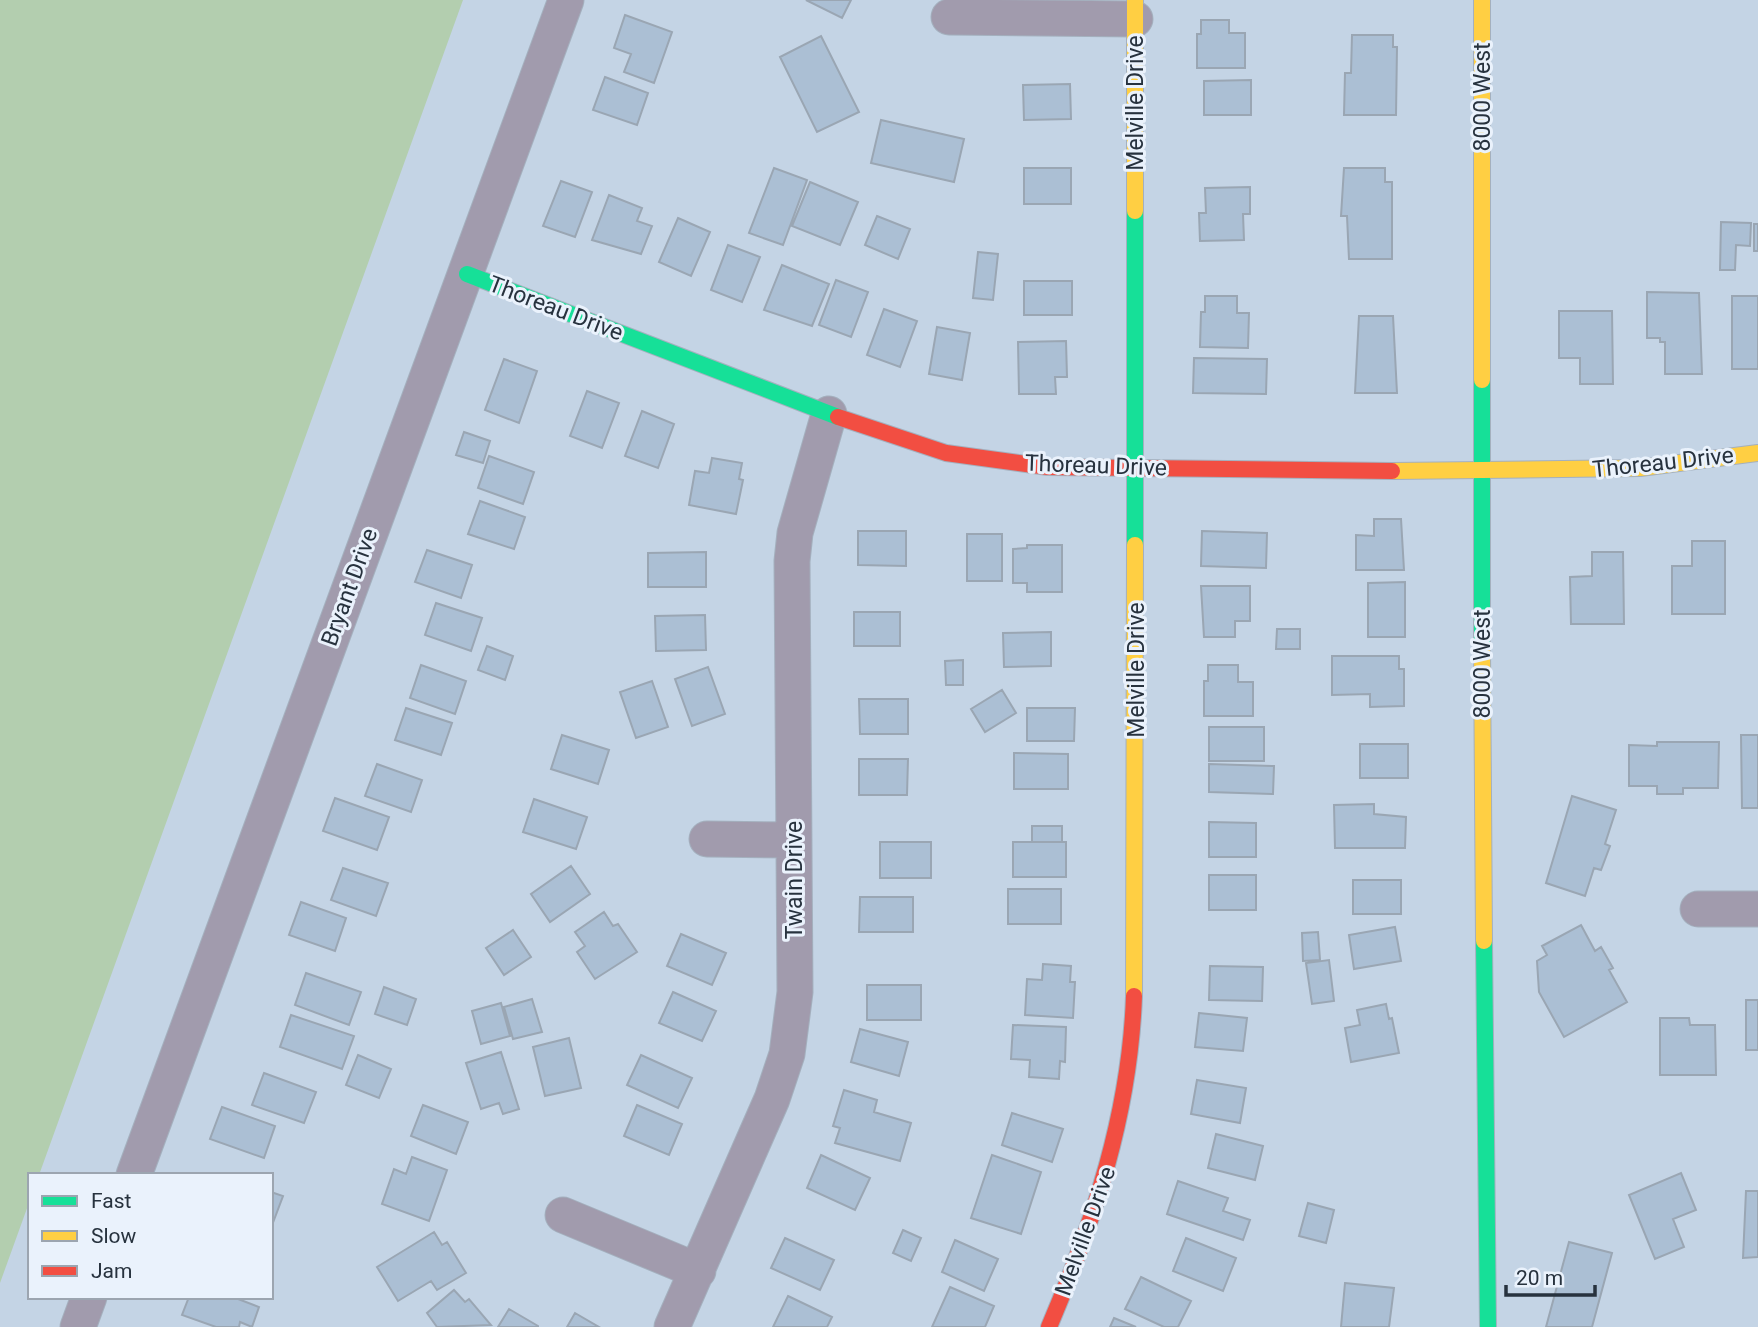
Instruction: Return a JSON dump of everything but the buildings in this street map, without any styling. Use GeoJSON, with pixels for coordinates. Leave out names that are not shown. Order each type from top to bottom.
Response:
{"type":"FeatureCollection","features":[{"type":"Feature","properties":{"kind":"street","name":"Bryant Drive"},"geometry":{"type":"LineString","coordinates":[[135,1173],[566,0]]}},
{"type":"Feature","properties":{"kind":"street","name":"8000 West"},"geometry":{"type":"LineString","coordinates":[[1482,0],[1482,472],[1489,1327]]}},
{"type":"Feature","properties":{"kind":"street"},"geometry":{"type":"LineString","coordinates":[[949,17],[1135,10]]}},
{"type":"Feature","properties":{"kind":"street","name":"Melville Drive"},"geometry":{"type":"LineString","coordinates":[[1049,1327],[1086,1236],[1113,1154],[1129,1069],[1135,969],[1135,10]]}},
{"type":"Feature","properties":{"kind":"street","name":"Thoreau Drive"},"geometry":{"type":"LineString","coordinates":[[467,274],[829,414],[946,453],[1048,467],[1482,472],[1640,468],[1758,453]]}},
{"type":"Feature","properties":{"kind":"street","name":"Twain Drive"},"geometry":{"type":"LineString","coordinates":[[672,1327],[772,1099],[787,1055],[794,992],[792,561],[795,533],[829,414]]}},
{"type":"Feature","properties":{"kind":"street"},"geometry":{"type":"LineString","coordinates":[[707,839],[794,840]]}},
{"type":"Feature","properties":{"kind":"street"},"geometry":{"type":"LineString","coordinates":[[1698,909],[1758,909]]}},
{"type":"Feature","properties":{"kind":"street"},"geometry":{"type":"LineString","coordinates":[[563,1215],[698,1271]]}},
{"type":"Feature","properties":{"kind":"street"},"geometry":{"type":"LineString","coordinates":[[78,1327],[88,1299]]}},
{"type":"Feature","properties":{"kind":"green space"},"geometry":{"type":"Polygon","coordinates":[[[0,0],[463,0],[40,1173],[28,1173],[28,1206],[0,1283],[0,0]]]}},
{"type":"Feature","properties":{"kind":"traffic: fast"},"geometry":{"type":"LineString","coordinates":[[1135,211],[1135,545]]}},
{"type":"Feature","properties":{"kind":"traffic: fast"},"geometry":{"type":"LineString","coordinates":[[467,274],[838,417]]}},
{"type":"Feature","properties":{"kind":"traffic: fast"},"geometry":{"type":"LineString","coordinates":[[1482,380],[1482,648]]}},
{"type":"Feature","properties":{"kind":"traffic: fast"},"geometry":{"type":"LineString","coordinates":[[1484,941],[1488,1327]]}},
{"type":"Feature","properties":{"kind":"traffic: slow"},"geometry":{"type":"LineString","coordinates":[[1135,0],[1135,211]]}},
{"type":"Feature","properties":{"kind":"traffic: slow"},"geometry":{"type":"LineString","coordinates":[[1482,0],[1482,380]]}},
{"type":"Feature","properties":{"kind":"traffic: slow"},"geometry":{"type":"LineString","coordinates":[[1392,471],[1640,468],[1758,453]]}},
{"type":"Feature","properties":{"kind":"traffic: slow"},"geometry":{"type":"LineString","coordinates":[[1134,996],[1135,545]]}},
{"type":"Feature","properties":{"kind":"traffic: slow"},"geometry":{"type":"LineString","coordinates":[[1482,648],[1484,941]]}},
{"type":"Feature","properties":{"kind":"traffic: jam"},"geometry":{"type":"LineString","coordinates":[[838,417],[946,453],[1048,467],[1392,471]]}},
{"type":"Feature","properties":{"kind":"traffic: jam"},"geometry":{"type":"LineString","coordinates":[[1049,1327],[1081,1247],[1107,1166],[1125,1082],[1134,996]]}}]}
